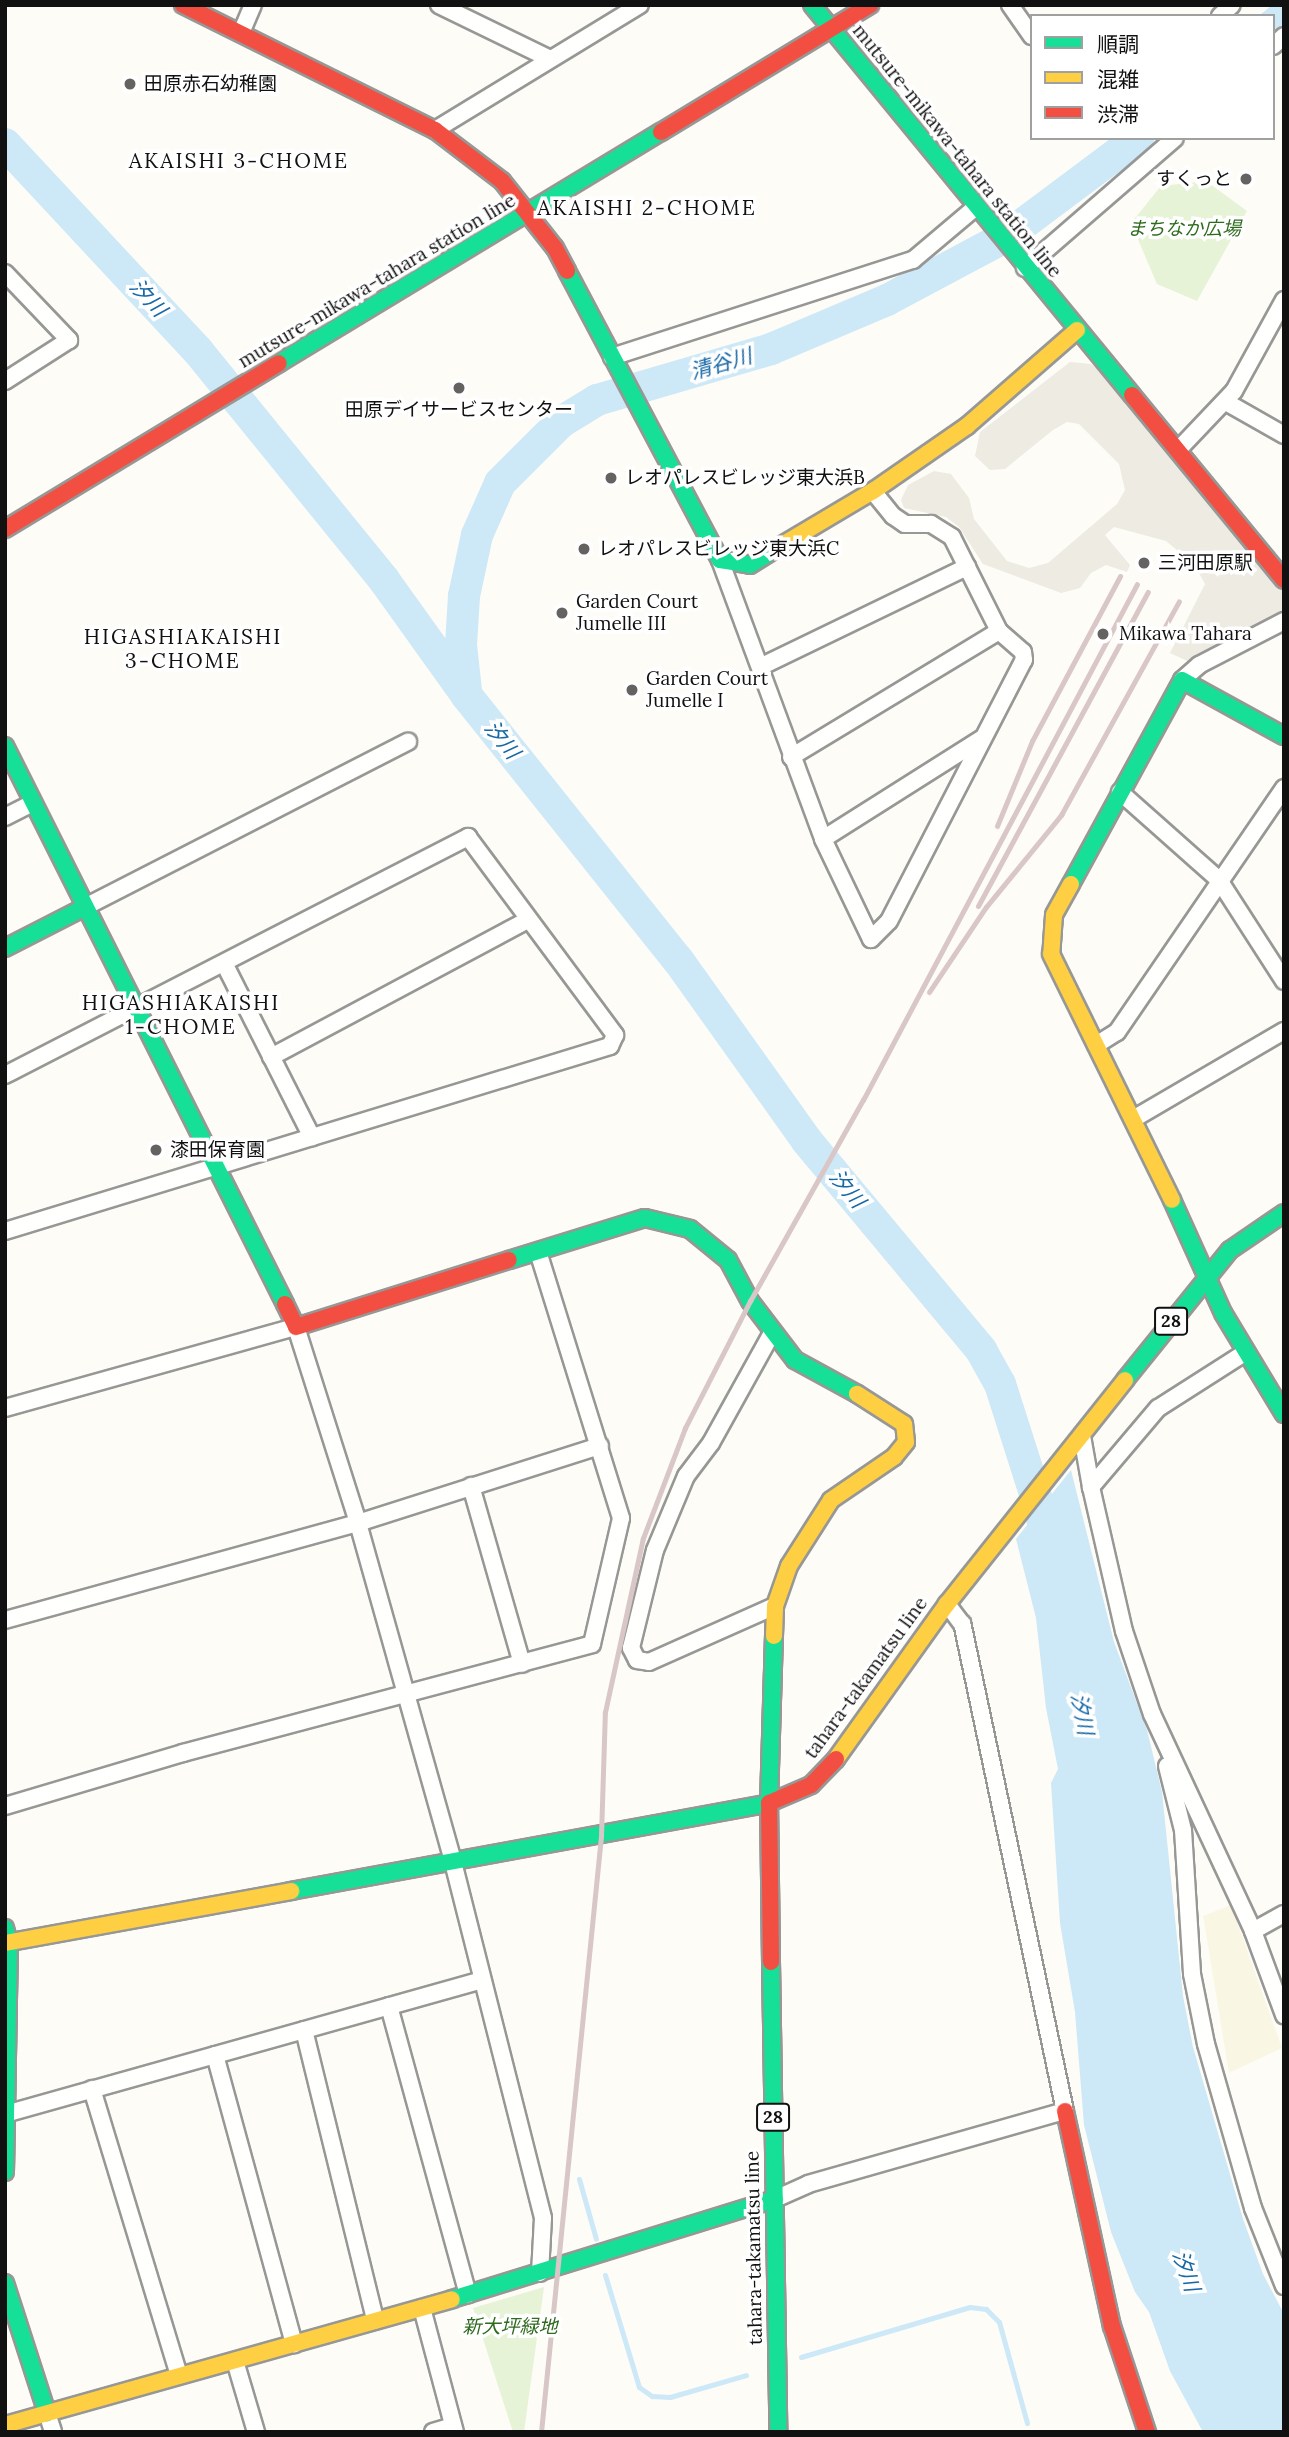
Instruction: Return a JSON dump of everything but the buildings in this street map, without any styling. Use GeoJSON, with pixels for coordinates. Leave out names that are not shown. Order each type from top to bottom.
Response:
{"type":"FeatureCollection","features":[{"type":"Feature","properties":{"kind":"street"},"geometry":{"type":"LineString","coordinates":[[183,5],[435,130],[502,181],[561,258],[720,560],[762,666],[791,757],[823,839],[871,939],[889,921],[1024,660],[1023,652],[999,631],[944,528],[905,524],[893,516],[873,491]]}},
{"type":"Feature","properties":{"kind":"street"},"geometry":{"type":"LineString","coordinates":[[241,33],[253,5]]}},
{"type":"Feature","properties":{"kind":"street"},"geometry":{"type":"LineString","coordinates":[[439,5],[550,59]]}},
{"type":"Feature","properties":{"kind":"street"},"geometry":{"type":"LineString","coordinates":[[435,130],[640,5]]}},
{"type":"Feature","properties":{"kind":"street"},"geometry":{"type":"LineString","coordinates":[[812,5],[831,29],[870,5]]}},
{"type":"Feature","properties":{"kind":"street"},"geometry":{"type":"LineString","coordinates":[[1010,5],[1030,33]]}},
{"type":"Feature","properties":{"kind":"street","name":"mutsure-mikawa-tahara station line"},"geometry":{"type":"LineString","coordinates":[[5,529],[527,217],[831,29],[1284,580]]}},
{"type":"Feature","properties":{"kind":"street"},"geometry":{"type":"LineString","coordinates":[[1020,262],[1172,140]]}},
{"type":"Feature","properties":{"kind":"street"},"geometry":{"type":"LineString","coordinates":[[612,357],[914,260],[979,211]]}},
{"type":"Feature","properties":{"kind":"street"},"geometry":{"type":"LineString","coordinates":[[5,273],[69,340],[5,381]]}},
{"type":"Feature","properties":{"kind":"street"},"geometry":{"type":"LineString","coordinates":[[1178,450],[1226,402],[1264,342],[1284,300]]}},
{"type":"Feature","properties":{"kind":"street"},"geometry":{"type":"LineString","coordinates":[[720,560],[735,566],[750,565],[873,491],[967,426],[1077,330]]}},
{"type":"Feature","properties":{"kind":"street"},"geometry":{"type":"LineString","coordinates":[[1226,402],[1284,435]]}},
{"type":"Feature","properties":{"kind":"street"},"geometry":{"type":"LineString","coordinates":[[762,666],[967,567]]}},
{"type":"Feature","properties":{"kind":"street"},"geometry":{"type":"LineString","coordinates":[[1284,621],[1199,665],[1182,680],[1054,915],[1049,937],[1051,954],[1135,1118],[1209,1274],[1223,1313],[1284,1413]]}},
{"type":"Feature","properties":{"kind":"street"},"geometry":{"type":"LineString","coordinates":[[791,757],[999,631]]}},
{"type":"Feature","properties":{"kind":"street"},"geometry":{"type":"LineString","coordinates":[[1182,680],[1284,736]]}},
{"type":"Feature","properties":{"kind":"street"},"geometry":{"type":"LineString","coordinates":[[823,839],[984,738]]}},
{"type":"Feature","properties":{"kind":"street"},"geometry":{"type":"LineString","coordinates":[[5,948],[408,742]]}},
{"type":"Feature","properties":{"kind":"street"},"geometry":{"type":"LineString","coordinates":[[5,746],[213,1166],[296,1327],[358,1524],[453,1862],[543,2218],[540,2273]]}},
{"type":"Feature","properties":{"kind":"street"},"geometry":{"type":"LineString","coordinates":[[1096,1045],[1117,1032],[1284,788]]}},
{"type":"Feature","properties":{"kind":"street"},"geometry":{"type":"LineString","coordinates":[[1120,792],[1219,880],[1284,981]]}},
{"type":"Feature","properties":{"kind":"street"},"geometry":{"type":"LineString","coordinates":[[5,817],[33,803]]}},
{"type":"Feature","properties":{"kind":"street"},"geometry":{"type":"LineString","coordinates":[[5,1075],[225,965],[468,837],[615,1035],[610,1046],[5,1231]]}},
{"type":"Feature","properties":{"kind":"street"},"geometry":{"type":"LineString","coordinates":[[271,1057],[528,920]]}},
{"type":"Feature","properties":{"kind":"street"},"geometry":{"type":"LineString","coordinates":[[225,965],[312,1137]]}},
{"type":"Feature","properties":{"kind":"street"},"geometry":{"type":"LineString","coordinates":[[1135,1118],[1284,1031]]}},
{"type":"Feature","properties":{"kind":"street","name":"tahara-takamatsu line"},"geometry":{"type":"LineString","coordinates":[[778,2432],[769,1803],[811,1785],[835,1760],[977,1565],[1209,1274],[1230,1250],[1284,1213]]}},
{"type":"Feature","properties":{"kind":"street"},"geometry":{"type":"LineString","coordinates":[[5,1408],[296,1327],[645,1218],[690,1230],[728,1260],[772,1333],[795,1360],[896,1418],[904,1424],[906,1442],[894,1457],[831,1500],[802,1541],[775,1606],[769,1803],[453,1862],[7,1938],[9,2113],[5,2172]]}},
{"type":"Feature","properties":{"kind":"street"},"geometry":{"type":"LineString","coordinates":[[5,1807],[183,1753],[408,1697],[592,1644],[621,1518],[538,1252]]}},
{"type":"Feature","properties":{"kind":"street"},"geometry":{"type":"LineString","coordinates":[[772,1333],[710,1443],[686,1476],[654,1549],[631,1648],[638,1661],[649,1662],[775,1606]]}},
{"type":"Feature","properties":{"kind":"street"},"geometry":{"type":"LineString","coordinates":[[1091,1487],[1158,1408],[1246,1352]]}},
{"type":"Feature","properties":{"kind":"street"},"geometry":{"type":"LineString","coordinates":[[1079,1440],[1124,1631],[1152,1714],[1183,1830],[1191,1963],[1206,2044],[1257,2219],[1284,2286]]}},
{"type":"Feature","properties":{"kind":"street"},"geometry":{"type":"LineString","coordinates":[[5,1620],[358,1524],[600,1446]]}},
{"type":"Feature","properties":{"kind":"street"},"geometry":{"type":"LineString","coordinates":[[471,1486],[522,1664]]}},
{"type":"Feature","properties":{"kind":"street"},"geometry":{"type":"LineString","coordinates":[[947,1604],[962,1624],[1112,2326],[1147,2432]]}},
{"type":"Feature","properties":{"kind":"street"},"geometry":{"type":"LineString","coordinates":[[1152,1714],[1253,1931],[1284,2015]]}},
{"type":"Feature","properties":{"kind":"street"},"geometry":{"type":"LineString","coordinates":[[1253,1931],[1284,1914]]}},
{"type":"Feature","properties":{"kind":"street"},"geometry":{"type":"LineString","coordinates":[[9,2113],[482,1980]]}},
{"type":"Feature","properties":{"kind":"street"},"geometry":{"type":"LineString","coordinates":[[389,2006],[468,2294]]}},
{"type":"Feature","properties":{"kind":"street"},"geometry":{"type":"LineString","coordinates":[[304,2030],[375,2320]]}},
{"type":"Feature","properties":{"kind":"street"},"geometry":{"type":"LineString","coordinates":[[215,2055],[294,2344]]}},
{"type":"Feature","properties":{"kind":"street"},"geometry":{"type":"LineString","coordinates":[[92,2090],[179,2375]]}},
{"type":"Feature","properties":{"kind":"street"},"geometry":{"type":"LineString","coordinates":[[5,2425],[422,2308],[775,2199],[808,2184],[1065,2111]]}},
{"type":"Feature","properties":{"kind":"street"},"geometry":{"type":"LineString","coordinates":[[5,2283],[53,2432]]}},
{"type":"Feature","properties":{"kind":"street"},"geometry":{"type":"LineString","coordinates":[[422,2308],[454,2429],[433,2432]]}},
{"type":"Feature","properties":{"kind":"street"},"geometry":{"type":"LineString","coordinates":[[235,2361],[256,2432]]}},
{"type":"Feature","properties":{"kind":"shaded area"},"geometry":{"type":"Polygon","coordinates":[[[1070,362],[1091,364],[1099,370],[1284,591],[1284,614],[1196,665],[1170,653],[1205,584],[1194,564],[1166,541],[1114,527],[1105,535],[1130,565],[1127,572],[1106,565],[1091,573],[1080,588],[1061,593],[983,564],[959,527],[946,517],[904,508],[901,500],[908,485],[934,471],[951,474],[969,498],[974,519],[1007,561],[1029,568],[1048,563],[1117,504],[1125,490],[1119,464],[1079,424],[1067,422],[1053,430],[1005,469],[990,470],[975,456],[980,432],[1070,362]]]}},
{"type":"Feature","properties":{"kind":"shaded area"},"geometry":{"type":"Polygon","coordinates":[[[1231,1905],[1282,2048],[1229,2073],[1203,1916],[1231,1905]]]}},
{"type":"Feature","properties":{"kind":"green space","name":"まちなか広場"},"geometry":{"type":"Polygon","coordinates":[[[1206,181],[1247,211],[1197,301],[1157,284],[1131,223],[1161,186],[1206,181]]]}},
{"type":"Feature","properties":{"kind":"green space","name":"新大坪緑地"},"geometry":{"type":"Polygon","coordinates":[[[544,2287],[524,2432],[513,2432],[473,2308],[544,2287]]]}},
{"type":"Feature","properties":{"kind":"water"},"geometry":{"type":"Polygon","coordinates":[[[1071,1470],[1114,1642],[1147,1730],[1162,1792],[1183,1996],[1193,2047],[1243,2219],[1263,2274],[1284,2314],[1284,2432],[1203,2432],[1170,2371],[1149,2312],[1135,2292],[1111,2232],[1084,2125],[1075,2012],[1060,1923],[1051,1783],[1058,1769],[1046,1708],[1036,1618],[1016,1539],[1071,1470]]]}},
{"type":"Feature","properties":{"kind":"waterway","name":"清谷川"},"geometry":{"type":"LineString","coordinates":[[1275,23],[1284,16]]}},
{"type":"Feature","properties":{"kind":"waterway","name":"清谷川"},"geometry":{"type":"LineString","coordinates":[[466,691],[461,645],[464,596],[477,535],[500,483],[561,422],[597,400],[771,349],[887,300],[1007,236],[1135,140]]}},
{"type":"Feature","properties":{"kind":"waterway","name":"汐川"},"geometry":{"type":"LineString","coordinates":[[5,144],[198,351],[384,580],[467,696],[678,960],[807,1141],[981,1350],[1000,1384],[1040,1509],[1049,1551]]}},
{"type":"Feature","properties":{"kind":"waterway"},"geometry":{"type":"LineString","coordinates":[[579,2179],[596,2239]]}},
{"type":"Feature","properties":{"kind":"waterway"},"geometry":{"type":"LineString","coordinates":[[605,2275],[639,2387],[652,2396],[670,2397],[746,2375]]}},
{"type":"Feature","properties":{"kind":"waterway"},"geometry":{"type":"LineString","coordinates":[[801,2357],[970,2307],[986,2309],[999,2322],[1027,2423]]}},
{"type":"Feature","properties":{"kind":"railway"},"geometry":{"type":"LineString","coordinates":[[997,826],[1032,741],[1120,576]]}},
{"type":"Feature","properties":{"kind":"railway"},"geometry":{"type":"LineString","coordinates":[[541,2432],[601,1836],[605,1712],[643,1538],[685,1428],[750,1301],[863,1100],[1137,584]]}},
{"type":"Feature","properties":{"kind":"railway"},"geometry":{"type":"LineString","coordinates":[[978,906],[1148,592]]}},
{"type":"Feature","properties":{"kind":"railway"},"geometry":{"type":"LineString","coordinates":[[929,992],[986,907],[1061,815],[1179,601]]}},
{"type":"Feature","properties":{"kind":"traffic: fast"},"geometry":{"type":"LineString","coordinates":[[812,5],[1132,395]]}},
{"type":"Feature","properties":{"kind":"traffic: fast"},"geometry":{"type":"LineString","coordinates":[[279,363],[661,132]]}},
{"type":"Feature","properties":{"kind":"traffic: fast"},"geometry":{"type":"LineString","coordinates":[[567,271],[720,560],[750,565],[777,548]]}},
{"type":"Feature","properties":{"kind":"traffic: fast"},"geometry":{"type":"LineString","coordinates":[[1071,884],[1182,680],[1284,736]]}},
{"type":"Feature","properties":{"kind":"traffic: fast"},"geometry":{"type":"LineString","coordinates":[[5,746],[285,1304]]}},
{"type":"Feature","properties":{"kind":"traffic: fast"},"geometry":{"type":"LineString","coordinates":[[5,948],[85,907]]}},
{"type":"Feature","properties":{"kind":"traffic: fast"},"geometry":{"type":"LineString","coordinates":[[1172,1200],[1223,1313],[1284,1414]]}},
{"type":"Feature","properties":{"kind":"traffic: fast"},"geometry":{"type":"LineString","coordinates":[[1125,1380],[1230,1250],[1284,1213]]}},
{"type":"Feature","properties":{"kind":"traffic: fast"},"geometry":{"type":"LineString","coordinates":[[509,1260],[645,1218],[690,1229],[728,1260],[750,1301],[795,1360],[857,1394]]}},
{"type":"Feature","properties":{"kind":"traffic: fast"},"geometry":{"type":"LineString","coordinates":[[291,1891],[769,1803],[774,1636]]}},
{"type":"Feature","properties":{"kind":"traffic: fast"},"geometry":{"type":"LineString","coordinates":[[5,1928],[9,1943],[5,2172]]}},
{"type":"Feature","properties":{"kind":"traffic: fast"},"geometry":{"type":"LineString","coordinates":[[771,1962],[778,2432]]}},
{"type":"Feature","properties":{"kind":"traffic: fast"},"geometry":{"type":"LineString","coordinates":[[452,2299],[775,2199]]}},
{"type":"Feature","properties":{"kind":"traffic: fast"},"geometry":{"type":"LineString","coordinates":[[5,2283],[47,2413]]}},
{"type":"Feature","properties":{"kind":"traffic: slow"},"geometry":{"type":"LineString","coordinates":[[777,548],[873,491],[967,426],[1077,330]]}},
{"type":"Feature","properties":{"kind":"traffic: slow"},"geometry":{"type":"LineString","coordinates":[[1071,884],[1054,915],[1051,954],[1172,1200]]}},
{"type":"Feature","properties":{"kind":"traffic: slow"},"geometry":{"type":"LineString","coordinates":[[836,1759],[947,1604],[1125,1380]]}},
{"type":"Feature","properties":{"kind":"traffic: slow"},"geometry":{"type":"LineString","coordinates":[[774,1636],[775,1606],[789,1566],[831,1500],[894,1457],[906,1442],[904,1424],[857,1394]]}},
{"type":"Feature","properties":{"kind":"traffic: slow"},"geometry":{"type":"LineString","coordinates":[[5,1943],[291,1891]]}},
{"type":"Feature","properties":{"kind":"traffic: slow"},"geometry":{"type":"LineString","coordinates":[[5,2425],[452,2299]]}},
{"type":"Feature","properties":{"kind":"traffic: jam"},"geometry":{"type":"LineString","coordinates":[[183,5],[435,130],[502,181],[555,248],[567,271]]}},
{"type":"Feature","properties":{"kind":"traffic: jam"},"geometry":{"type":"LineString","coordinates":[[661,132],[870,5]]}},
{"type":"Feature","properties":{"kind":"traffic: jam"},"geometry":{"type":"LineString","coordinates":[[5,529],[279,363]]}},
{"type":"Feature","properties":{"kind":"traffic: jam"},"geometry":{"type":"LineString","coordinates":[[1132,395],[1284,580]]}},
{"type":"Feature","properties":{"kind":"traffic: jam"},"geometry":{"type":"LineString","coordinates":[[285,1304],[296,1327],[509,1260]]}},
{"type":"Feature","properties":{"kind":"traffic: jam"},"geometry":{"type":"LineString","coordinates":[[771,1962],[769,1803],[811,1785],[836,1759]]}},
{"type":"Feature","properties":{"kind":"traffic: jam"},"geometry":{"type":"LineString","coordinates":[[1065,2111],[1112,2326],[1147,2432]]}},
{"type":"Feature","properties":{"kind":"place","name":"田原赤石幼稚園"},"geometry":{"type":"Point","coordinates":[130,84]}},
{"type":"Feature","properties":{"kind":"place","name":"すくっと"},"geometry":{"type":"Point","coordinates":[1246,179]}},
{"type":"Feature","properties":{"kind":"place","name":"田原デイサービスセンター"},"geometry":{"type":"Point","coordinates":[459,388]}},
{"type":"Feature","properties":{"kind":"place","name":"レオパレスビレッジ東大浜B"},"geometry":{"type":"Point","coordinates":[611,478]}},
{"type":"Feature","properties":{"kind":"place","name":"レオパレスビレッジ東大浜C"},"geometry":{"type":"Point","coordinates":[584,549]}},
{"type":"Feature","properties":{"kind":"place","name":"三河田原駅"},"geometry":{"type":"Point","coordinates":[1144,563]}},
{"type":"Feature","properties":{"kind":"place","name":"Garden Court Jumelle III"},"geometry":{"type":"Point","coordinates":[562,613]}},
{"type":"Feature","properties":{"kind":"place","name":"Mikawa Tahara"},"geometry":{"type":"Point","coordinates":[1103,634]}},
{"type":"Feature","properties":{"kind":"place","name":"Garden Court Jumelle I"},"geometry":{"type":"Point","coordinates":[632,690]}},
{"type":"Feature","properties":{"kind":"place","name":"漆田保育園"},"geometry":{"type":"Point","coordinates":[156,1150]}},
{"type":"Feature","properties":{"kind":"district","name":"AKAISHI 3-CHOME"},"geometry":{"type":"Point","coordinates":[239,161]}},
{"type":"Feature","properties":{"kind":"district","name":"AKAISHI 2-CHOME"},"geometry":{"type":"Point","coordinates":[647,208]}},
{"type":"Feature","properties":{"kind":"district","name":"HIGASHIAKAISHI 3-CHOME"},"geometry":{"type":"Point","coordinates":[183,649]}},
{"type":"Feature","properties":{"kind":"district","name":"HIGASHIAKAISHI 1-CHOME"},"geometry":{"type":"Point","coordinates":[181,1015]}}]}
